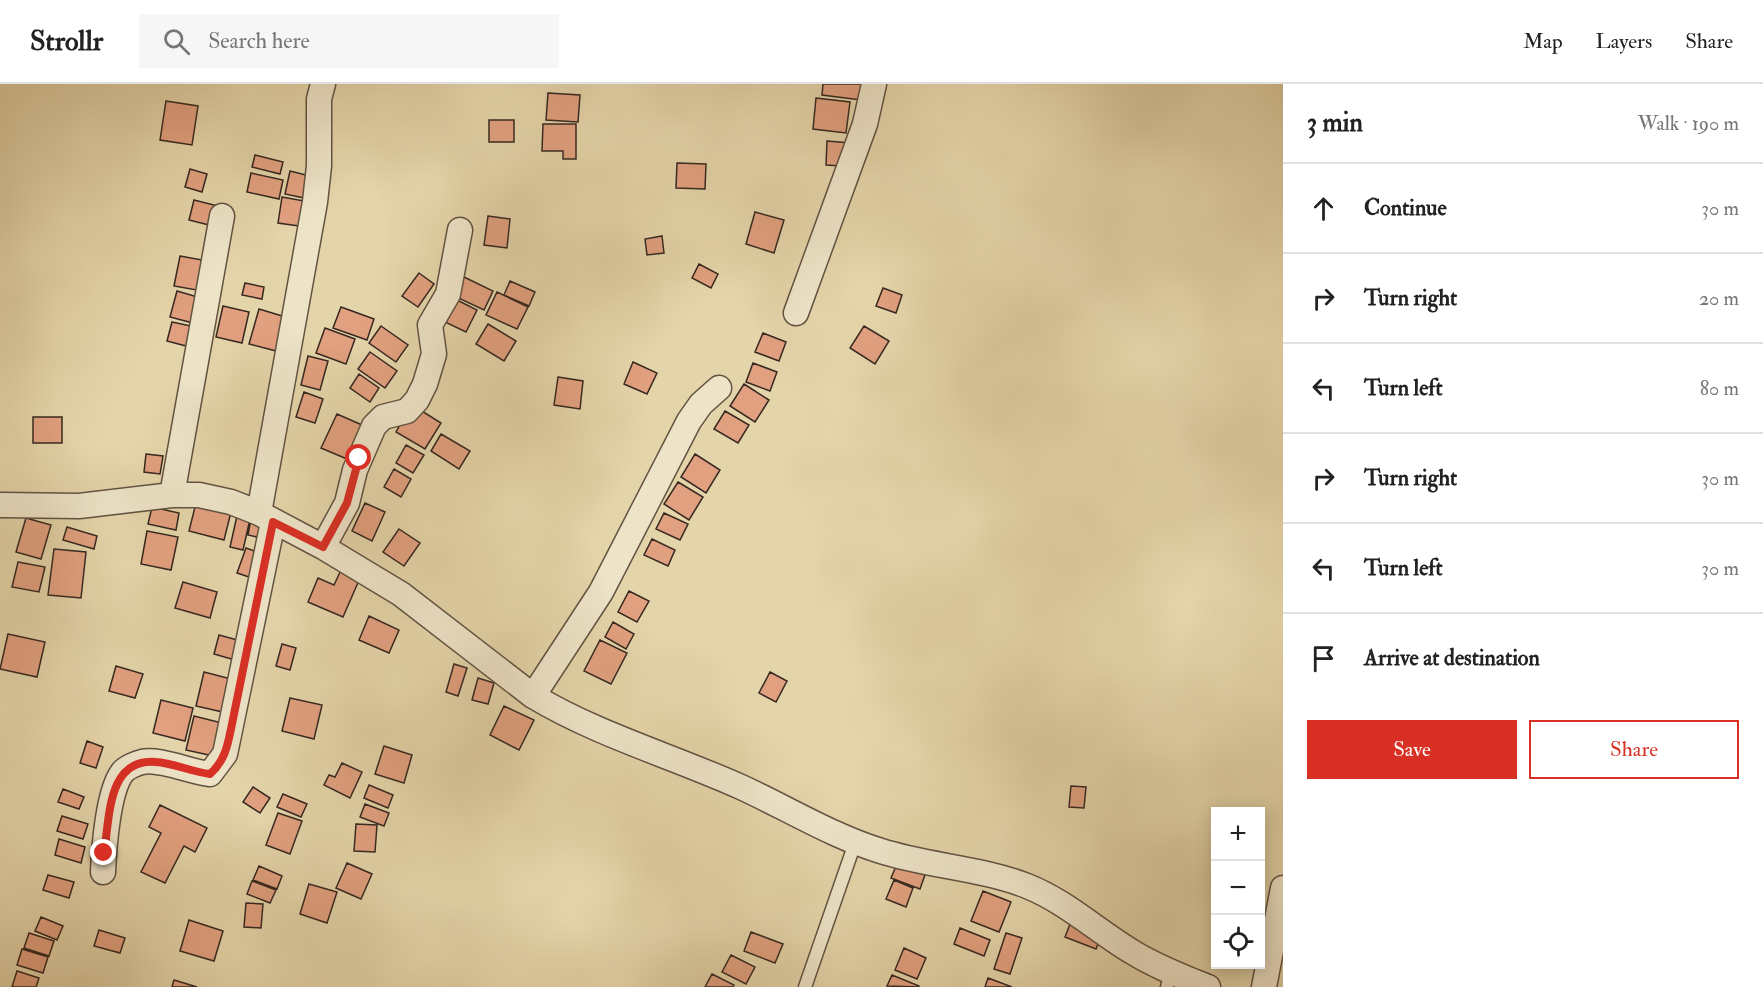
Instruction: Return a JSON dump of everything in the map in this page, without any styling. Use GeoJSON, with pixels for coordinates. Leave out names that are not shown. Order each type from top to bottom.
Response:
{"type":"FeatureCollection","features":[{"type":"Feature","properties":{"kind":"street"},"geometry":{"type":"LineString","coordinates":[[103,872],[115,787],[123,771],[142,762],[159,762],[189,772],[210,774],[225,754],[266,518],[315,202],[319,166],[319,99],[323,84]]}},
{"type":"Feature","properties":{"kind":"street"},"geometry":{"type":"LineString","coordinates":[[796,313],[865,124],[874,84]]}},
{"type":"Feature","properties":{"kind":"street"},"geometry":{"type":"LineString","coordinates":[[172,495],[222,216]]}},
{"type":"Feature","properties":{"kind":"street"},"geometry":{"type":"LineString","coordinates":[[323,547],[347,503],[359,458],[374,426],[383,417],[407,411],[417,400],[425,384],[434,354],[430,325],[448,294],[460,230]]}},
{"type":"Feature","properties":{"kind":"street"},"geometry":{"type":"LineString","coordinates":[[533,696],[601,592],[689,422],[701,404],[719,388]]}},
{"type":"Feature","properties":{"kind":"street"},"geometry":{"type":"LineString","coordinates":[[0,505],[79,506],[172,495],[199,495],[231,502],[323,547],[401,594],[533,696],[590,726],[740,787],[855,843],[924,863],[1024,885],[1051,896],[1168,980],[1208,987]]}},
{"type":"Feature","properties":{"kind":"street"},"geometry":{"type":"LineString","coordinates":[[1264,987],[1283,888]]}},
{"type":"Feature","properties":{"kind":"lane"},"geometry":{"type":"LineString","coordinates":[[805,987],[855,843]]}},
{"type":"Feature","properties":{"kind":"building"},"geometry":{"type":"Polygon","coordinates":[[[823,84],[863,84],[861,100],[822,95],[823,84]]]}},
{"type":"Feature","properties":{"kind":"building"},"geometry":{"type":"Polygon","coordinates":[[[548,93],[580,95],[578,122],[546,120],[548,93]]]}},
{"type":"Feature","properties":{"kind":"building"},"geometry":{"type":"Polygon","coordinates":[[[816,98],[850,102],[846,133],[813,129],[816,98]]]}},
{"type":"Feature","properties":{"kind":"building"},"geometry":{"type":"Polygon","coordinates":[[[166,101],[198,106],[192,145],[160,140],[166,101]]]}},
{"type":"Feature","properties":{"kind":"building"},"geometry":{"type":"Polygon","coordinates":[[[489,120],[514,120],[514,142],[489,142],[489,120]]]}},
{"type":"Feature","properties":{"kind":"building"},"geometry":{"type":"Polygon","coordinates":[[[543,124],[576,124],[576,159],[563,159],[563,151],[542,151],[543,124]]]}},
{"type":"Feature","properties":{"kind":"building"},"geometry":{"type":"Polygon","coordinates":[[[827,141],[851,143],[842,166],[826,165],[827,141]]]}},
{"type":"Feature","properties":{"kind":"building"},"geometry":{"type":"Polygon","coordinates":[[[255,155],[283,162],[280,174],[252,167],[255,155]]]}},
{"type":"Feature","properties":{"kind":"building"},"geometry":{"type":"Polygon","coordinates":[[[677,163],[706,164],[705,189],[676,188],[677,163]]]}},
{"type":"Feature","properties":{"kind":"building"},"geometry":{"type":"Polygon","coordinates":[[[190,169],[207,174],[202,192],[185,187],[190,169]]]}},
{"type":"Feature","properties":{"kind":"building"},"geometry":{"type":"Polygon","coordinates":[[[290,171],[314,177],[309,199],[285,194],[290,171]]]}},
{"type":"Feature","properties":{"kind":"building"},"geometry":{"type":"Polygon","coordinates":[[[251,173],[283,180],[279,199],[247,192],[251,173]]]}},
{"type":"Feature","properties":{"kind":"building"},"geometry":{"type":"Polygon","coordinates":[[[282,197],[310,202],[306,227],[278,223],[282,197]]]}},
{"type":"Feature","properties":{"kind":"building"},"geometry":{"type":"Polygon","coordinates":[[[194,200],[218,206],[213,226],[189,220],[194,200]]]}},
{"type":"Feature","properties":{"kind":"building"},"geometry":{"type":"Polygon","coordinates":[[[755,212],[784,220],[774,253],[746,244],[755,212]]]}},
{"type":"Feature","properties":{"kind":"building"},"geometry":{"type":"Polygon","coordinates":[[[488,216],[510,219],[507,248],[484,245],[488,216]]]}},
{"type":"Feature","properties":{"kind":"building"},"geometry":{"type":"Polygon","coordinates":[[[662,236],[664,253],[647,255],[645,239],[662,236]]]}},
{"type":"Feature","properties":{"kind":"building"},"geometry":{"type":"Polygon","coordinates":[[[180,256],[208,261],[202,291],[174,286],[180,256]]]}},
{"type":"Feature","properties":{"kind":"building"},"geometry":{"type":"Polygon","coordinates":[[[699,264],[718,274],[711,288],[692,278],[699,264]]]}},
{"type":"Feature","properties":{"kind":"building"},"geometry":{"type":"Polygon","coordinates":[[[419,273],[434,284],[418,307],[402,296],[419,273]]]}},
{"type":"Feature","properties":{"kind":"building"},"geometry":{"type":"Polygon","coordinates":[[[462,276],[493,291],[484,310],[452,295],[462,276]]]}},
{"type":"Feature","properties":{"kind":"building"},"geometry":{"type":"Polygon","coordinates":[[[510,281],[535,292],[529,306],[504,295],[510,281]]]}},
{"type":"Feature","properties":{"kind":"building"},"geometry":{"type":"Polygon","coordinates":[[[245,283],[264,287],[262,299],[242,295],[245,283]]]}},
{"type":"Feature","properties":{"kind":"building"},"geometry":{"type":"Polygon","coordinates":[[[883,288],[902,295],[896,313],[876,306],[883,288]]]}},
{"type":"Feature","properties":{"kind":"building"},"geometry":{"type":"Polygon","coordinates":[[[177,291],[201,298],[193,323],[170,317],[177,291]]]}},
{"type":"Feature","properties":{"kind":"building"},"geometry":{"type":"Polygon","coordinates":[[[497,292],[528,307],[517,329],[486,315],[497,292]]]}},
{"type":"Feature","properties":{"kind":"building"},"geometry":{"type":"Polygon","coordinates":[[[457,300],[477,310],[466,332],[445,322],[457,300]]]}},
{"type":"Feature","properties":{"kind":"building"},"geometry":{"type":"Polygon","coordinates":[[[223,306],[249,312],[242,343],[216,337],[223,306]]]}},
{"type":"Feature","properties":{"kind":"building"},"geometry":{"type":"Polygon","coordinates":[[[341,307],[374,319],[367,340],[333,328],[341,307]]]}},
{"type":"Feature","properties":{"kind":"building"},"geometry":{"type":"Polygon","coordinates":[[[259,309],[289,318],[280,352],[249,344],[259,309]]]}},
{"type":"Feature","properties":{"kind":"building"},"geometry":{"type":"Polygon","coordinates":[[[172,322],[191,326],[186,346],[167,341],[172,322]]]}},
{"type":"Feature","properties":{"kind":"building"},"geometry":{"type":"Polygon","coordinates":[[[488,324],[516,341],[504,361],[476,344],[488,324]]]}},
{"type":"Feature","properties":{"kind":"building"},"geometry":{"type":"Polygon","coordinates":[[[381,326],[408,345],[396,362],[369,343],[381,326]]]}},
{"type":"Feature","properties":{"kind":"building"},"geometry":{"type":"Polygon","coordinates":[[[864,326],[889,341],[875,364],[850,348],[864,326]]]}},
{"type":"Feature","properties":{"kind":"building"},"geometry":{"type":"Polygon","coordinates":[[[325,328],[355,339],[346,364],[316,353],[325,328]]]}},
{"type":"Feature","properties":{"kind":"building"},"geometry":{"type":"Polygon","coordinates":[[[763,333],[786,342],[779,361],[755,352],[763,333]]]}},
{"type":"Feature","properties":{"kind":"building"},"geometry":{"type":"Polygon","coordinates":[[[370,352],[397,371],[385,388],[358,369],[370,352]]]}},
{"type":"Feature","properties":{"kind":"building"},"geometry":{"type":"Polygon","coordinates":[[[308,356],[328,361],[320,390],[301,385],[308,356]]]}},
{"type":"Feature","properties":{"kind":"building"},"geometry":{"type":"Polygon","coordinates":[[[633,362],[657,373],[647,394],[624,384],[633,362]]]}},
{"type":"Feature","properties":{"kind":"building"},"geometry":{"type":"Polygon","coordinates":[[[753,363],[777,372],[770,391],[746,382],[753,363]]]}},
{"type":"Feature","properties":{"kind":"building"},"geometry":{"type":"Polygon","coordinates":[[[359,374],[379,388],[370,402],[350,388],[359,374]]]}},
{"type":"Feature","properties":{"kind":"building"},"geometry":{"type":"Polygon","coordinates":[[[558,377],[583,381],[580,409],[554,405],[558,377]]]}},
{"type":"Feature","properties":{"kind":"building"},"geometry":{"type":"Polygon","coordinates":[[[744,384],[769,400],[755,422],[730,406],[744,384]]]}},
{"type":"Feature","properties":{"kind":"building"},"geometry":{"type":"Polygon","coordinates":[[[304,392],[323,399],[315,423],[296,417],[304,392]]]}},
{"type":"Feature","properties":{"kind":"building"},"geometry":{"type":"Polygon","coordinates":[[[417,408],[441,423],[425,449],[396,432],[406,414],[417,408]]]}},
{"type":"Feature","properties":{"kind":"building"},"geometry":{"type":"Polygon","coordinates":[[[725,411],[749,425],[738,443],[714,429],[725,411]]]}},
{"type":"Feature","properties":{"kind":"building"},"geometry":{"type":"Polygon","coordinates":[[[337,414],[362,425],[347,459],[321,448],[337,414]]]}},
{"type":"Feature","properties":{"kind":"building"},"geometry":{"type":"Polygon","coordinates":[[[33,417],[62,417],[62,443],[33,443],[33,417]]]}},
{"type":"Feature","properties":{"kind":"building"},"geometry":{"type":"Polygon","coordinates":[[[441,434],[470,451],[459,469],[431,451],[441,434]]]}},
{"type":"Feature","properties":{"kind":"building"},"geometry":{"type":"Polygon","coordinates":[[[406,445],[424,455],[413,473],[396,463],[406,445]]]}},
{"type":"Feature","properties":{"kind":"building"},"geometry":{"type":"Polygon","coordinates":[[[146,454],[163,456],[160,474],[144,472],[146,454]]]}},
{"type":"Feature","properties":{"kind":"building"},"geometry":{"type":"Polygon","coordinates":[[[695,454],[720,470],[706,493],[681,477],[695,454]]]}},
{"type":"Feature","properties":{"kind":"building"},"geometry":{"type":"Polygon","coordinates":[[[394,469],[411,479],[401,497],[384,487],[394,469]]]}},
{"type":"Feature","properties":{"kind":"building"},"geometry":{"type":"Polygon","coordinates":[[[678,482],[703,497],[689,520],[664,504],[678,482]]]}},
{"type":"Feature","properties":{"kind":"building"},"geometry":{"type":"Polygon","coordinates":[[[196,503],[231,512],[224,540],[189,531],[196,503]]]}},
{"type":"Feature","properties":{"kind":"building"},"geometry":{"type":"Polygon","coordinates":[[[365,503],[385,512],[372,541],[352,531],[365,503]]]}},
{"type":"Feature","properties":{"kind":"building"},"geometry":{"type":"Polygon","coordinates":[[[152,507],[179,513],[176,530],[148,524],[152,507]]]}},
{"type":"Feature","properties":{"kind":"building"},"geometry":{"type":"Polygon","coordinates":[[[664,513],[688,524],[680,540],[656,529],[664,513]]]}},
{"type":"Feature","properties":{"kind":"building"},"geometry":{"type":"Polygon","coordinates":[[[237,516],[250,519],[243,550],[230,547],[237,516]]]}},
{"type":"Feature","properties":{"kind":"building"},"geometry":{"type":"Polygon","coordinates":[[[26,518],[51,525],[41,559],[16,552],[26,518]]]}},
{"type":"Feature","properties":{"kind":"building"},"geometry":{"type":"Polygon","coordinates":[[[251,519],[264,522],[261,538],[248,535],[251,519]]]}},
{"type":"Feature","properties":{"kind":"building"},"geometry":{"type":"Polygon","coordinates":[[[67,527],[97,536],[94,549],[63,540],[67,527]]]}},
{"type":"Feature","properties":{"kind":"building"},"geometry":{"type":"Polygon","coordinates":[[[399,529],[420,543],[404,566],[383,552],[399,529]]]}},
{"type":"Feature","properties":{"kind":"building"},"geometry":{"type":"Polygon","coordinates":[[[147,531],[178,537],[171,570],[141,564],[147,531]]]}},
{"type":"Feature","properties":{"kind":"building"},"geometry":{"type":"Polygon","coordinates":[[[652,539],[675,550],[668,566],[644,555],[652,539]]]}},
{"type":"Feature","properties":{"kind":"building"},"geometry":{"type":"Polygon","coordinates":[[[246,548],[263,554],[255,579],[237,573],[246,548]]]}},
{"type":"Feature","properties":{"kind":"building"},"geometry":{"type":"Polygon","coordinates":[[[54,549],[86,552],[81,598],[48,595],[54,549]]]}},
{"type":"Feature","properties":{"kind":"building"},"geometry":{"type":"Polygon","coordinates":[[[18,562],[45,567],[39,592],[12,587],[18,562]]]}},
{"type":"Feature","properties":{"kind":"building"},"geometry":{"type":"Polygon","coordinates":[[[341,570],[360,578],[343,617],[308,602],[318,578],[334,585],[341,570]]]}},
{"type":"Feature","properties":{"kind":"building"},"geometry":{"type":"Polygon","coordinates":[[[183,582],[217,592],[210,618],[175,608],[183,582]]]}},
{"type":"Feature","properties":{"kind":"building"},"geometry":{"type":"Polygon","coordinates":[[[629,591],[649,601],[637,622],[618,612],[629,591]]]}},
{"type":"Feature","properties":{"kind":"building"},"geometry":{"type":"Polygon","coordinates":[[[369,616],[399,630],[389,653],[359,640],[369,616]]]}},
{"type":"Feature","properties":{"kind":"building"},"geometry":{"type":"Polygon","coordinates":[[[613,622],[634,634],[626,649],[605,637],[613,622]]]}},
{"type":"Feature","properties":{"kind":"building"},"geometry":{"type":"Polygon","coordinates":[[[8,634],[45,642],[37,677],[0,669],[8,634]]]}},
{"type":"Feature","properties":{"kind":"building"},"geometry":{"type":"Polygon","coordinates":[[[219,635],[241,641],[235,660],[214,654],[219,635]]]}},
{"type":"Feature","properties":{"kind":"building"},"geometry":{"type":"Polygon","coordinates":[[[600,640],[627,653],[611,684],[584,671],[600,640]]]}},
{"type":"Feature","properties":{"kind":"building"},"geometry":{"type":"Polygon","coordinates":[[[282,644],[296,648],[290,670],[276,666],[282,644]]]}},
{"type":"Feature","properties":{"kind":"building"},"geometry":{"type":"Polygon","coordinates":[[[454,664],[467,668],[458,696],[446,692],[454,664]]]}},
{"type":"Feature","properties":{"kind":"building"},"geometry":{"type":"Polygon","coordinates":[[[116,666],[143,674],[135,698],[109,691],[116,666]]]}},
{"type":"Feature","properties":{"kind":"building"},"geometry":{"type":"Polygon","coordinates":[[[204,672],[235,680],[227,713],[196,706],[204,672]]]}},
{"type":"Feature","properties":{"kind":"building"},"geometry":{"type":"Polygon","coordinates":[[[770,672],[787,681],[776,702],[759,693],[770,672]]]}},
{"type":"Feature","properties":{"kind":"building"},"geometry":{"type":"Polygon","coordinates":[[[478,678],[494,683],[488,704],[472,700],[478,678]]]}},
{"type":"Feature","properties":{"kind":"building"},"geometry":{"type":"Polygon","coordinates":[[[290,698],[322,705],[314,739],[282,731],[290,698]]]}},
{"type":"Feature","properties":{"kind":"building"},"geometry":{"type":"Polygon","coordinates":[[[161,700],[193,708],[185,741],[153,733],[161,700]]]}},
{"type":"Feature","properties":{"kind":"building"},"geometry":{"type":"Polygon","coordinates":[[[504,706],[534,720],[519,750],[490,735],[504,706]]]}},
{"type":"Feature","properties":{"kind":"building"},"geometry":{"type":"Polygon","coordinates":[[[194,716],[226,724],[218,757],[186,750],[194,716]]]}},
{"type":"Feature","properties":{"kind":"building"},"geometry":{"type":"Polygon","coordinates":[[[87,741],[103,747],[96,768],[80,763],[87,741]]]}},
{"type":"Feature","properties":{"kind":"building"},"geometry":{"type":"Polygon","coordinates":[[[384,746],[412,755],[404,783],[375,774],[384,746]]]}},
{"type":"Feature","properties":{"kind":"building"},"geometry":{"type":"Polygon","coordinates":[[[342,763],[362,772],[350,798],[324,785],[329,775],[335,777],[342,763]]]}},
{"type":"Feature","properties":{"kind":"building"},"geometry":{"type":"Polygon","coordinates":[[[369,785],[393,795],[388,808],[364,798],[369,785]]]}},
{"type":"Feature","properties":{"kind":"building"},"geometry":{"type":"Polygon","coordinates":[[[1071,786],[1086,787],[1084,808],[1069,807],[1071,786]]]}},
{"type":"Feature","properties":{"kind":"building"},"geometry":{"type":"Polygon","coordinates":[[[253,787],[270,798],[260,813],[243,802],[253,787]]]}},
{"type":"Feature","properties":{"kind":"building"},"geometry":{"type":"Polygon","coordinates":[[[63,789],[84,797],[79,809],[58,802],[63,789]]]}},
{"type":"Feature","properties":{"kind":"building"},"geometry":{"type":"Polygon","coordinates":[[[283,794],[307,804],[301,817],[277,807],[283,794]]]}},
{"type":"Feature","properties":{"kind":"building"},"geometry":{"type":"Polygon","coordinates":[[[365,804],[389,813],[384,826],[360,817],[365,804]]]}},
{"type":"Feature","properties":{"kind":"building"},"geometry":{"type":"Polygon","coordinates":[[[160,805],[207,828],[195,852],[184,846],[165,883],[141,872],[161,833],[149,827],[160,805]]]}},
{"type":"Feature","properties":{"kind":"building"},"geometry":{"type":"Polygon","coordinates":[[[278,813],[302,821],[290,854],[266,845],[278,813]]]}},
{"type":"Feature","properties":{"kind":"building"},"geometry":{"type":"Polygon","coordinates":[[[62,816],[88,824],[83,839],[57,831],[62,816]]]}},
{"type":"Feature","properties":{"kind":"building"},"geometry":{"type":"Polygon","coordinates":[[[356,824],[377,825],[375,852],[354,851],[356,824]]]}},
{"type":"Feature","properties":{"kind":"building"},"geometry":{"type":"Polygon","coordinates":[[[59,839],[85,847],[81,863],[55,855],[59,839]]]}},
{"type":"Feature","properties":{"kind":"building"},"geometry":{"type":"Polygon","coordinates":[[[347,863],[372,874],[361,899],[336,888],[347,863]]]}},
{"type":"Feature","properties":{"kind":"building"},"geometry":{"type":"Polygon","coordinates":[[[897,864],[925,875],[920,889],[891,878],[897,864]]]}},
{"type":"Feature","properties":{"kind":"building"},"geometry":{"type":"Polygon","coordinates":[[[259,866],[282,876],[277,889],[253,880],[259,866]]]}},
{"type":"Feature","properties":{"kind":"building"},"geometry":{"type":"Polygon","coordinates":[[[48,875],[74,882],[69,898],[43,890],[48,875]]]}},
{"type":"Feature","properties":{"kind":"building"},"geometry":{"type":"Polygon","coordinates":[[[894,880],[913,888],[906,907],[886,899],[894,880]]]}},
{"type":"Feature","properties":{"kind":"building"},"geometry":{"type":"Polygon","coordinates":[[[252,881],[276,890],[270,903],[247,894],[252,881]]]}},
{"type":"Feature","properties":{"kind":"building"},"geometry":{"type":"Polygon","coordinates":[[[309,884],[337,892],[327,923],[300,914],[309,884]]]}},
{"type":"Feature","properties":{"kind":"building"},"geometry":{"type":"Polygon","coordinates":[[[983,891],[1011,902],[999,932],[971,921],[983,891]]]}},
{"type":"Feature","properties":{"kind":"building"},"geometry":{"type":"Polygon","coordinates":[[[246,903],[263,904],[261,928],[244,927],[246,903]]]}},
{"type":"Feature","properties":{"kind":"building"},"geometry":{"type":"Polygon","coordinates":[[[41,917],[63,926],[57,940],[35,931],[41,917]]]}},
{"type":"Feature","properties":{"kind":"building"},"geometry":{"type":"Polygon","coordinates":[[[1072,919],[1103,931],[1096,949],[1065,937],[1072,919]]]}},
{"type":"Feature","properties":{"kind":"building"},"geometry":{"type":"Polygon","coordinates":[[[189,920],[223,931],[214,961],[180,951],[189,920]]]}},
{"type":"Feature","properties":{"kind":"building"},"geometry":{"type":"Polygon","coordinates":[[[960,928],[990,940],[984,956],[954,944],[960,928]]]}},
{"type":"Feature","properties":{"kind":"building"},"geometry":{"type":"Polygon","coordinates":[[[99,930],[125,938],[120,953],[94,946],[99,930]]]}},
{"type":"Feature","properties":{"kind":"building"},"geometry":{"type":"Polygon","coordinates":[[[751,932],[783,944],[775,963],[744,951],[751,932]]]}},
{"type":"Feature","properties":{"kind":"building"},"geometry":{"type":"Polygon","coordinates":[[[29,933],[54,941],[49,956],[24,948],[29,933]]]}},
{"type":"Feature","properties":{"kind":"building"},"geometry":{"type":"Polygon","coordinates":[[[1006,933],[1022,938],[1010,974],[994,969],[1006,933]]]}},
{"type":"Feature","properties":{"kind":"building"},"geometry":{"type":"Polygon","coordinates":[[[904,948],[926,958],[917,979],[895,970],[904,948]]]}},
{"type":"Feature","properties":{"kind":"building"},"geometry":{"type":"Polygon","coordinates":[[[22,949],[48,957],[43,973],[17,965],[22,949]]]}},
{"type":"Feature","properties":{"kind":"building"},"geometry":{"type":"Polygon","coordinates":[[[731,955],[755,967],[746,984],[722,972],[731,955]]]}},
{"type":"Feature","properties":{"kind":"building"},"geometry":{"type":"Polygon","coordinates":[[[17,971],[39,978],[36,987],[12,987],[17,971]]]}},
{"type":"Feature","properties":{"kind":"building"},"geometry":{"type":"Polygon","coordinates":[[[712,974],[734,985],[733,987],[705,987],[712,974]]]}},
{"type":"Feature","properties":{"kind":"building"},"geometry":{"type":"Polygon","coordinates":[[[892,975],[919,986],[887,986],[892,975]]]}},
{"type":"Feature","properties":{"kind":"building"},"geometry":{"type":"Polygon","coordinates":[[[988,978],[1012,987],[985,987],[988,978]]]}},
{"type":"Feature","properties":{"kind":"building"},"geometry":{"type":"Polygon","coordinates":[[[174,980],[197,987],[172,987],[174,980]]]}},
{"type":"Feature","properties":{"kind":"route"},"geometry":{"type":"LineString","coordinates":[[104,853],[115,787],[123,771],[142,762],[159,762],[189,772],[210,774],[218,767],[225,754],[232,724],[273,522],[323,547],[347,503],[359,458]]}}]}
